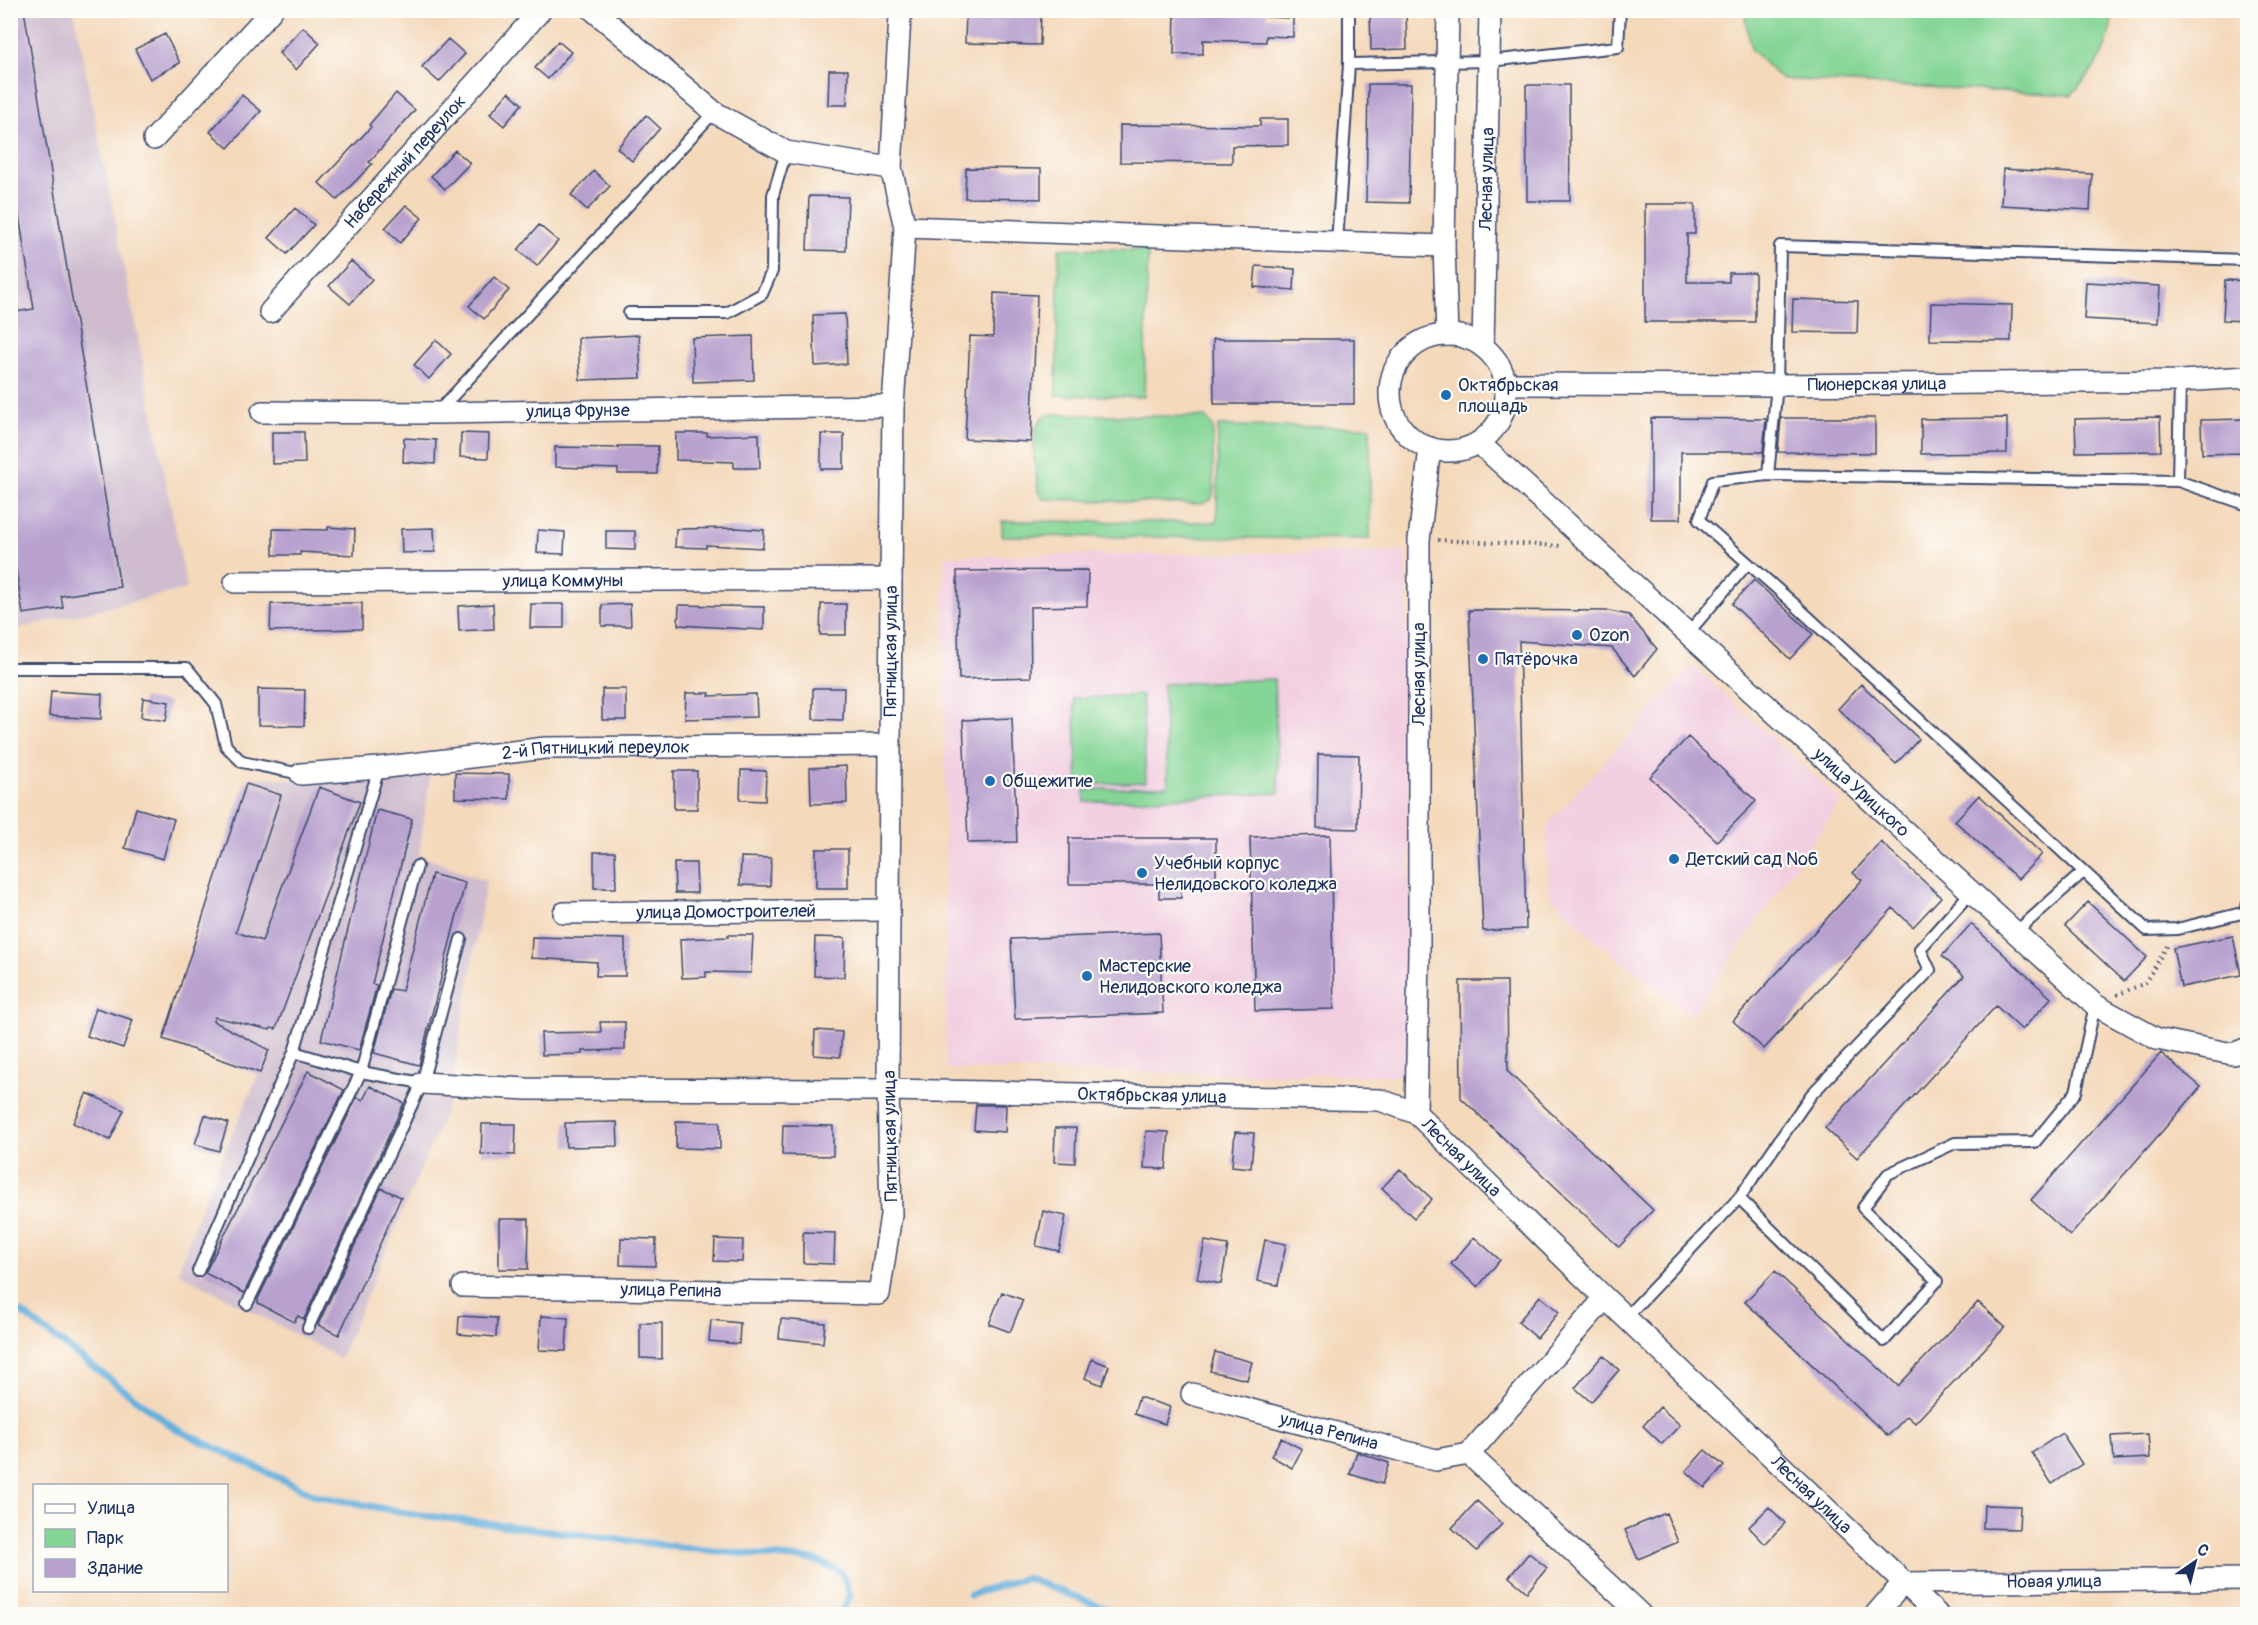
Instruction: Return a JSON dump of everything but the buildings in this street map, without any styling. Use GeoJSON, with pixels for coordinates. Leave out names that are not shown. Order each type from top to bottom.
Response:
{"type":"FeatureCollection","features":[{"type":"Feature","properties":{"kind":"street"},"geometry":{"type":"LineString","coordinates":[[154,139],[272,10]]}},
{"type":"Feature","properties":{"kind":"street","name":"Набережный переулок"},"geometry":{"type":"LineString","coordinates":[[270,312],[541,10]]}},
{"type":"Feature","properties":{"kind":"street"},"geometry":{"type":"LineString","coordinates":[[593,10],[714,112],[786,152],[891,168]]}},
{"type":"Feature","properties":{"kind":"street","name":"Пятницкая улица"},"geometry":{"type":"LineString","coordinates":[[879,1293],[891,1215],[888,1090],[891,579],[894,406],[904,226],[891,168],[900,17],[905,10]]}},
{"type":"Feature","properties":{"kind":"street"},"geometry":{"type":"LineString","coordinates":[[1447,335],[1443,246],[1448,10]]}},
{"type":"Feature","properties":{"kind":"street","name":"Лесная улица"},"geometry":{"type":"LineString","coordinates":[[1483,347],[1490,10]]}},
{"type":"Feature","properties":{"kind":"street"},"geometry":{"type":"LineString","coordinates":[[904,226],[1443,246]]}},
{"type":"Feature","properties":{"kind":"street"},"geometry":{"type":"LineString","coordinates":[[1447,335],[1466,338],[1483,347],[1496,360],[1505,384],[1503,414],[1493,430],[1479,443],[1462,450],[1443,452],[1430,448],[1408,435],[1396,420],[1391,401],[1391,382],[1398,364],[1411,349],[1428,339],[1447,335]]}},
{"type":"Feature","properties":{"kind":"street","name":"Пионерская улица"},"geometry":{"type":"LineString","coordinates":[[1505,384],[1777,385],[2180,381],[2247,376]]}},
{"type":"Feature","properties":{"kind":"street","name":"улица Фрунзе"},"geometry":{"type":"LineString","coordinates":[[262,412],[437,413],[894,406]]}},
{"type":"Feature","properties":{"kind":"street","name":"улица Урицкого"},"geometry":{"type":"LineString","coordinates":[[1479,443],[2095,1005],[2157,1039],[2233,1054],[2247,1048]]}},
{"type":"Feature","properties":{"kind":"street","name":"Лесная улица"},"geometry":{"type":"LineString","coordinates":[[1430,448],[1419,540],[1419,952],[1416,1113],[1605,1299],[1627,1316],[1937,1614]]}},
{"type":"Feature","properties":{"kind":"street","name":"улица Коммуны"},"geometry":{"type":"LineString","coordinates":[[236,582],[891,579]]}},
{"type":"Feature","properties":{"kind":"street","name":"2-й Пятницкий переулок"},"geometry":{"type":"LineString","coordinates":[[302,774],[379,768],[545,748],[889,745]]}},
{"type":"Feature","properties":{"kind":"street","name":"улица Домостроителей"},"geometry":{"type":"LineString","coordinates":[[564,913],[889,910]]}},
{"type":"Feature","properties":{"kind":"street","name":"Октябрьская улица"},"geometry":{"type":"LineString","coordinates":[[422,1083],[527,1089],[888,1090],[1380,1100],[1416,1113]]}},
{"type":"Feature","properties":{"kind":"street","name":"улица Репина"},"geometry":{"type":"LineString","coordinates":[[463,1286],[879,1293]]}},
{"type":"Feature","properties":{"kind":"street"},"geometry":{"type":"LineString","coordinates":[[1605,1299],[1469,1454],[1640,1614]]}},
{"type":"Feature","properties":{"kind":"street","name":"улица Репина"},"geometry":{"type":"LineString","coordinates":[[1192,1394],[1436,1460],[1469,1454]]}},
{"type":"Feature","properties":{"kind":"street","name":"Новая улица"},"geometry":{"type":"LineString","coordinates":[[1904,1583],[2247,1579]]}},
{"type":"Feature","properties":{"kind":"street"},"geometry":{"type":"LineString","coordinates":[[1876,1614],[1904,1583]]}},
{"type":"Feature","properties":{"kind":"lane"},"geometry":{"type":"LineString","coordinates":[[1337,243],[1349,64],[1348,10]]}},
{"type":"Feature","properties":{"kind":"lane"},"geometry":{"type":"LineString","coordinates":[[1349,64],[1490,61],[1618,47],[1620,10]]}},
{"type":"Feature","properties":{"kind":"lane"},"geometry":{"type":"LineString","coordinates":[[437,413],[714,112]]}},
{"type":"Feature","properties":{"kind":"lane"},"geometry":{"type":"LineString","coordinates":[[629,313],[728,313],[762,294],[772,271],[773,195],[786,152]]}},
{"type":"Feature","properties":{"kind":"lane"},"geometry":{"type":"LineString","coordinates":[[1768,475],[1777,385],[1780,246],[2247,260]]}},
{"type":"Feature","properties":{"kind":"lane"},"geometry":{"type":"LineString","coordinates":[[2178,481],[2180,381]]}},
{"type":"Feature","properties":{"kind":"lane"},"geometry":{"type":"LineString","coordinates":[[2247,505],[2178,481],[1768,475],[1713,481],[1699,520],[2082,873],[2147,930],[2177,929],[2246,912],[2247,903]]}},
{"type":"Feature","properties":{"kind":"lane"},"geometry":{"type":"LineString","coordinates":[[1688,633],[1748,563]]}},
{"type":"Feature","properties":{"kind":"lane"},"geometry":{"type":"LineString","coordinates":[[10,668],[187,668],[216,704],[226,746],[242,762],[302,774]]}},
{"type":"Feature","properties":{"kind":"lane"},"geometry":{"type":"LineString","coordinates":[[198,1272],[294,1052],[379,768]]}},
{"type":"Feature","properties":{"kind":"lane"},"geometry":{"type":"LineString","coordinates":[[247,1304],[362,1072],[417,866]]}},
{"type":"Feature","properties":{"kind":"lane"},"geometry":{"type":"LineString","coordinates":[[2016,932],[2082,873]]}},
{"type":"Feature","properties":{"kind":"lane"},"geometry":{"type":"LineString","coordinates":[[1627,1316],[1739,1198],[1811,1095],[1930,970],[1920,949],[1971,892]]}},
{"type":"Feature","properties":{"kind":"lane"},"geometry":{"type":"LineString","coordinates":[[308,1328],[422,1083],[461,939]]}},
{"type":"Feature","properties":{"kind":"lane"},"geometry":{"type":"LineString","coordinates":[[1739,1198],[1884,1341],[1937,1281],[1863,1208],[1888,1174],[1955,1143],[2035,1142],[2076,1092],[2095,1005]]}},
{"type":"Feature","properties":{"kind":"lane"},"geometry":{"type":"LineString","coordinates":[[294,1052],[362,1072],[422,1083]]}},
{"type":"Feature","properties":{"kind":"path"},"geometry":{"type":"LineString","coordinates":[[1419,540],[1596,548]]}},
{"type":"Feature","properties":{"kind":"path"},"geometry":{"type":"LineString","coordinates":[[2095,1005],[2145,982],[2177,929]]}},
{"type":"Feature","properties":{"kind":"shaded area"},"geometry":{"type":"Polygon","coordinates":[[[10,11],[74,11],[187,589],[11,630],[10,11]]]}},
{"type":"Feature","properties":{"kind":"shaded area"},"geometry":{"type":"Polygon","coordinates":[[[1406,552],[1412,1076],[946,1069],[944,556],[1406,552]]]}},
{"type":"Feature","properties":{"kind":"shaded area","name":"Детский сад №6"},"geometry":{"type":"Polygon","coordinates":[[[1692,665],[1841,801],[1691,1016],[1587,933],[1549,894],[1547,825],[1692,665]]]}},
{"type":"Feature","properties":{"kind":"shaded area"},"geometry":{"type":"Polygon","coordinates":[[[430,775],[419,855],[486,881],[449,1103],[340,1358],[178,1272],[201,1206],[258,1075],[163,1039],[247,777],[320,781],[430,775]]]}},
{"type":"Feature","properties":{"kind":"green space"},"geometry":{"type":"Polygon","coordinates":[[[2113,10],[2109,37],[2101,57],[2071,95],[1781,79],[1751,49],[1744,11],[2113,10]]]}},
{"type":"Feature","properties":{"kind":"green space"},"geometry":{"type":"Polygon","coordinates":[[[1059,248],[1148,250],[1144,397],[1056,395],[1059,248]]]}},
{"type":"Feature","properties":{"kind":"green space"},"geometry":{"type":"Polygon","coordinates":[[[1049,414],[1205,417],[1213,427],[1213,494],[1211,500],[1201,504],[1043,499],[1038,492],[1034,437],[1041,419],[1049,414]]]}},
{"type":"Feature","properties":{"kind":"green space"},"geometry":{"type":"Polygon","coordinates":[[[1218,426],[1370,427],[1370,539],[1002,536],[1002,521],[1217,522],[1218,426]]]}},
{"type":"Feature","properties":{"kind":"green space"},"geometry":{"type":"Polygon","coordinates":[[[1274,679],[1279,793],[1085,802],[1084,790],[1168,786],[1163,684],[1274,679]]]}},
{"type":"Feature","properties":{"kind":"green space"},"geometry":{"type":"Polygon","coordinates":[[[1142,695],[1146,782],[1078,785],[1074,698],[1142,695]]]}},
{"type":"Feature","properties":{"kind":"waterway"},"geometry":{"type":"LineString","coordinates":[[22,1313],[176,1429],[317,1496],[412,1514],[704,1550],[815,1560],[841,1572],[850,1595],[841,1614]]}},
{"type":"Feature","properties":{"kind":"waterway"},"geometry":{"type":"LineString","coordinates":[[970,1595],[1026,1578],[1120,1614]]}},
{"type":"Feature","properties":{"kind":"place","name":"Октябрьская площадь"},"geometry":{"type":"Point","coordinates":[1446,395]}},
{"type":"Feature","properties":{"kind":"place","name":"Ozon"},"geometry":{"type":"Point","coordinates":[1577,635]}},
{"type":"Feature","properties":{"kind":"place","name":"Пятёрочка"},"geometry":{"type":"Point","coordinates":[1483,659]}},
{"type":"Feature","properties":{"kind":"place","name":"Общежитие"},"geometry":{"type":"Point","coordinates":[990,781]}},
{"type":"Feature","properties":{"kind":"place","name":"Детский сад №6"},"geometry":{"type":"Point","coordinates":[1674,859]}},
{"type":"Feature","properties":{"kind":"place","name":"Учебный корпус Нелидовского коледжа"},"geometry":{"type":"Point","coordinates":[1142,873]}},
{"type":"Feature","properties":{"kind":"place","name":"Мастерские Нелидовского коледжа"},"geometry":{"type":"Point","coordinates":[1087,976]}}]}
